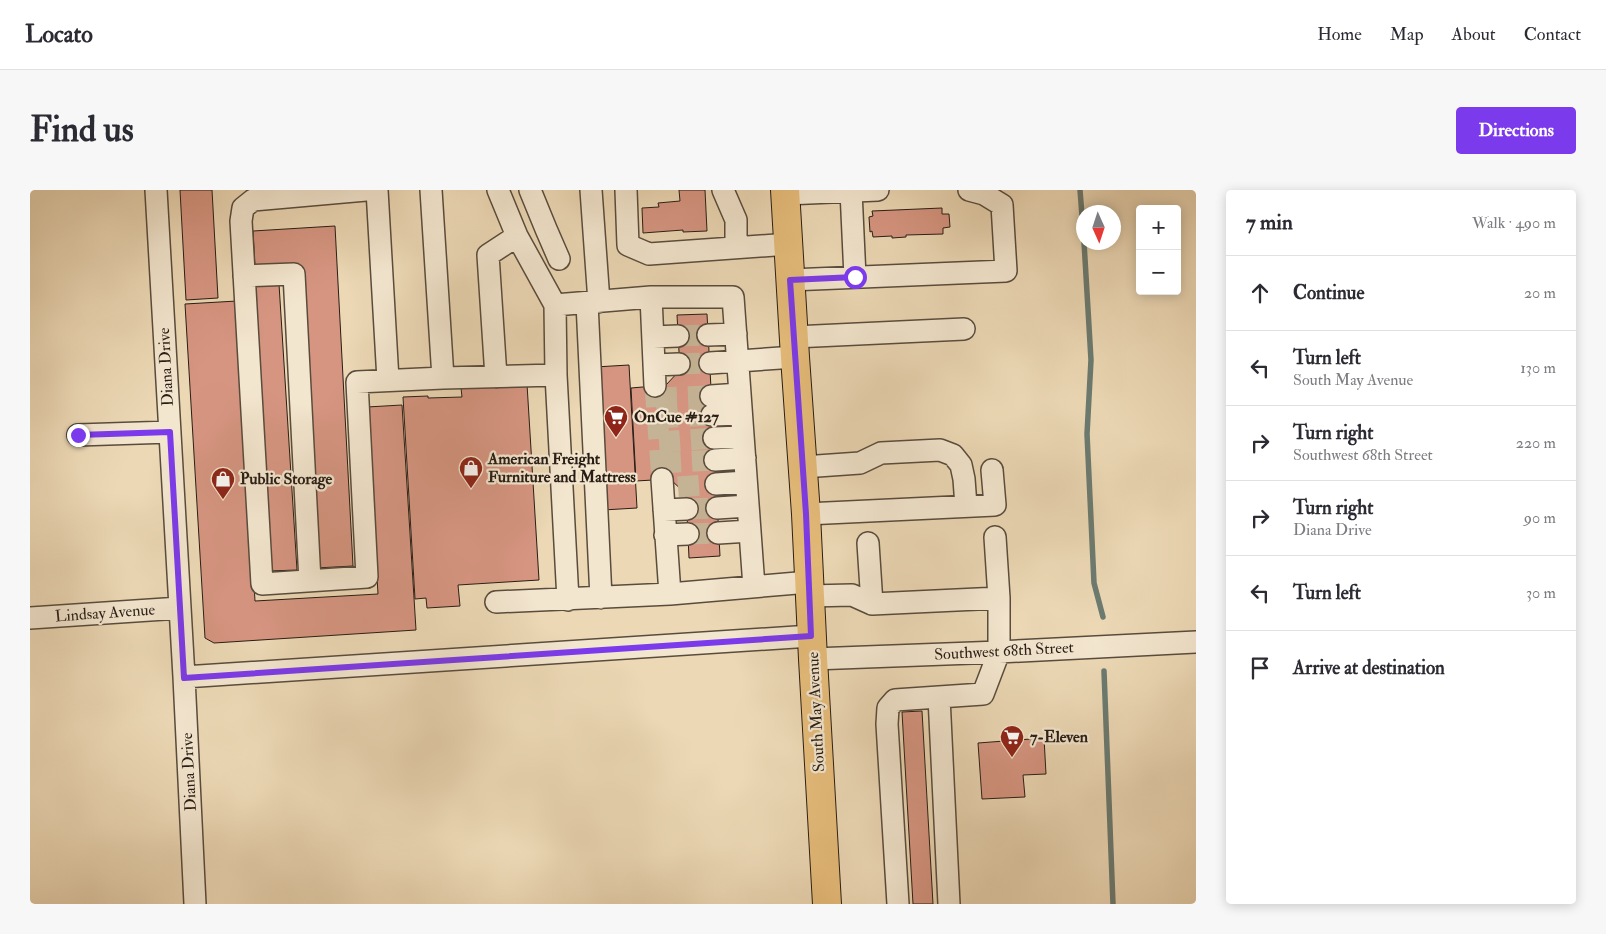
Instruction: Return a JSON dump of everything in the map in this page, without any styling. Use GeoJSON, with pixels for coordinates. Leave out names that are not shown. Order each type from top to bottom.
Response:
{"type":"FeatureCollection","features":[{"type":"Feature","properties":{"kind":"main road","name":"South May Avenue"},"geometry":{"type":"LineString","coordinates":[[786,192],[828,904]]}},
{"type":"Feature","properties":{"kind":"street","name":"Diana Drive"},"geometry":{"type":"LineString","coordinates":[[156,190],[196,904]]}},
{"type":"Feature","properties":{"kind":"street"},"geometry":{"type":"LineString","coordinates":[[366,190],[325,192],[252,200],[244,208],[240,221],[262,584],[367,577],[357,382],[556,375]]}},
{"type":"Feature","properties":{"kind":"street"},"geometry":{"type":"LineString","coordinates":[[377,190],[388,380]]}},
{"type":"Feature","properties":{"kind":"street"},"geometry":{"type":"LineString","coordinates":[[431,190],[443,378]]}},
{"type":"Feature","properties":{"kind":"street"},"geometry":{"type":"LineString","coordinates":[[530,190],[559,258]]}},
{"type":"Feature","properties":{"kind":"street"},"geometry":{"type":"LineString","coordinates":[[591,190],[601,598]]}},
{"type":"Feature","properties":{"kind":"street"},"geometry":{"type":"LineString","coordinates":[[626,190],[628,245],[649,254],[788,244]]}},
{"type":"Feature","properties":{"kind":"street"},"geometry":{"type":"LineString","coordinates":[[723,190],[736,220],[736,247]]}},
{"type":"Feature","properties":{"kind":"street"},"geometry":{"type":"LineString","coordinates":[[786,192],[878,190]]}},
{"type":"Feature","properties":{"kind":"street"},"geometry":{"type":"LineString","coordinates":[[790,280],[1006,271],[1002,205],[984,194],[969,190]]}},
{"type":"Feature","properties":{"kind":"street"},"geometry":{"type":"LineString","coordinates":[[502,191],[517,236],[555,306],[556,375],[568,600]]}},
{"type":"Feature","properties":{"kind":"street"},"geometry":{"type":"LineString","coordinates":[[851,191],[855,277]]}},
{"type":"Feature","properties":{"kind":"street"},"geometry":{"type":"LineString","coordinates":[[496,376],[488,255],[517,236]]}},
{"type":"Feature","properties":{"kind":"street"},"geometry":{"type":"LineString","coordinates":[[244,276],[294,274],[310,581]]}},
{"type":"Feature","properties":{"kind":"street"},"geometry":{"type":"LineString","coordinates":[[651,297],[655,386]]}},
{"type":"Feature","properties":{"kind":"street"},"geometry":{"type":"LineString","coordinates":[[555,306],[651,297],[733,297],[754,587]]}},
{"type":"Feature","properties":{"kind":"street"},"geometry":{"type":"LineString","coordinates":[[710,363],[738,361],[794,348],[964,328]]}},
{"type":"Feature","properties":{"kind":"street"},"geometry":{"type":"LineString","coordinates":[[708,335],[736,334]]}},
{"type":"Feature","properties":{"kind":"street"},"geometry":{"type":"LineString","coordinates":[[652,337],[678,336]]}},
{"type":"Feature","properties":{"kind":"street"},"geometry":{"type":"LineString","coordinates":[[654,365],[679,364]]}},
{"type":"Feature","properties":{"kind":"street"},"geometry":{"type":"LineString","coordinates":[[712,406],[741,404]]}},
{"type":"Feature","properties":{"kind":"street"},"geometry":{"type":"LineString","coordinates":[[78,435],[170,432]]}},
{"type":"Feature","properties":{"kind":"street"},"geometry":{"type":"LineString","coordinates":[[714,438],[744,447]]}},
{"type":"Feature","properties":{"kind":"street"},"geometry":{"type":"LineString","coordinates":[[715,460],[744,447]]}},
{"type":"Feature","properties":{"kind":"street"},"geometry":{"type":"LineString","coordinates":[[802,467],[860,463],[881,453],[940,450],[952,455],[960,465],[964,479],[966,506]]}},
{"type":"Feature","properties":{"kind":"street"},"geometry":{"type":"LineString","coordinates":[[806,514],[995,505],[992,470]]}},
{"type":"Feature","properties":{"kind":"street"},"geometry":{"type":"LineString","coordinates":[[716,484],[746,482]]}},
{"type":"Feature","properties":{"kind":"street"},"geometry":{"type":"LineString","coordinates":[[667,485],[664,510],[670,594]]}},
{"type":"Feature","properties":{"kind":"street"},"geometry":{"type":"LineString","coordinates":[[717,508],[748,506]]}},
{"type":"Feature","properties":{"kind":"street"},"geometry":{"type":"LineString","coordinates":[[664,510],[687,509]]}},
{"type":"Feature","properties":{"kind":"street"},"geometry":{"type":"LineString","coordinates":[[718,532],[750,531]]}},
{"type":"Feature","properties":{"kind":"street"},"geometry":{"type":"LineString","coordinates":[[666,535],[688,534]]}},
{"type":"Feature","properties":{"kind":"street"},"geometry":{"type":"LineString","coordinates":[[898,904],[886,724],[888,708],[894,700],[983,694],[999,652],[999,598],[995,538]]}},
{"type":"Feature","properties":{"kind":"street"},"geometry":{"type":"LineString","coordinates":[[868,543],[872,604]]}},
{"type":"Feature","properties":{"kind":"street"},"geometry":{"type":"LineString","coordinates":[[496,602],[568,600],[754,587],[809,589],[852,595],[872,604],[999,598]]}},
{"type":"Feature","properties":{"kind":"street","name":"Lindsay Avenue"},"geometry":{"type":"LineString","coordinates":[[30,618],[180,608]]}},
{"type":"Feature","properties":{"kind":"street","name":"Southwest 68th Street"},"geometry":{"type":"LineString","coordinates":[[184,678],[812,648],[999,652],[1196,642]]}},
{"type":"Feature","properties":{"kind":"street"},"geometry":{"type":"LineString","coordinates":[[939,697],[949,904]]}},
{"type":"Feature","properties":{"kind":"building"},"geometry":{"type":"Polygon","coordinates":[[[180,190],[212,190],[218,298],[186,300],[180,190]]]}},
{"type":"Feature","properties":{"kind":"building"},"geometry":{"type":"Polygon","coordinates":[[[679,190],[705,190],[707,231],[683,232],[683,230],[643,233],[642,208],[659,207],[658,203],[680,201],[679,190]]]}},
{"type":"Feature","properties":{"kind":"building"},"geometry":{"type":"Polygon","coordinates":[[[942,208],[942,214],[949,214],[950,227],[943,228],[943,234],[906,235],[906,237],[892,238],[892,236],[873,237],[872,231],[870,232],[869,217],[873,216],[872,211],[942,208]]]}},
{"type":"Feature","properties":{"kind":"building","name":"Public Storage"},"geometry":{"type":"Polygon","coordinates":[[[335,226],[353,566],[316,568],[301,266],[255,268],[253,231],[335,226]]]}},
{"type":"Feature","properties":{"kind":"building","name":"Public Storage"},"geometry":{"type":"Polygon","coordinates":[[[279,284],[297,570],[269,571],[252,285],[279,284]]]}},
{"type":"Feature","properties":{"kind":"building","name":"Public Storage"},"geometry":{"type":"Polygon","coordinates":[[[237,301],[255,601],[378,594],[367,407],[402,405],[416,630],[214,643],[205,638],[185,304],[237,301]]]}},
{"type":"Feature","properties":{"kind":"building"},"geometry":{"type":"Polygon","coordinates":[[[707,314],[720,556],[689,558],[686,494],[670,479],[636,481],[631,388],[666,385],[680,370],[677,315],[707,314]]]}},
{"type":"Feature","properties":{"kind":"building","name":"OnCue #127"},"geometry":{"type":"Polygon","coordinates":[[[629,365],[637,508],[603,510],[595,367],[629,365]]]}},
{"type":"Feature","properties":{"kind":"building","name":"American Freight Furniture and Mattress"},"geometry":{"type":"Polygon","coordinates":[[[527,384],[539,580],[458,585],[460,606],[427,608],[426,598],[415,599],[403,397],[462,397],[461,388],[527,384]]]}},
{"type":"Feature","properties":{"kind":"building"},"geometry":{"type":"Polygon","coordinates":[[[922,711],[933,904],[913,904],[902,712],[922,711]]]}},
{"type":"Feature","properties":{"kind":"building","name":"7-Eleven"},"geometry":{"type":"Polygon","coordinates":[[[1044,738],[1046,774],[1023,775],[1025,797],[982,799],[978,743],[1044,738]]]}},
{"type":"Feature","properties":{"kind":"waterway"},"geometry":{"type":"LineString","coordinates":[[1080,190],[1081,205]]}},
{"type":"Feature","properties":{"kind":"waterway"},"geometry":{"type":"LineString","coordinates":[[1084,250],[1091,360],[1087,434],[1094,583],[1103,617]]}},
{"type":"Feature","properties":{"kind":"waterway"},"geometry":{"type":"LineString","coordinates":[[1104,671],[1113,904]]}},
{"type":"Feature","properties":{"kind":"tunnel"},"geometry":{"type":"LineString","coordinates":[[678,336],[708,335]]}},
{"type":"Feature","properties":{"kind":"tunnel"},"geometry":{"type":"LineString","coordinates":[[679,364],[710,363]]}},
{"type":"Feature","properties":{"kind":"tunnel"},"geometry":{"type":"LineString","coordinates":[[655,386],[662,479]]}},
{"type":"Feature","properties":{"kind":"tunnel"},"geometry":{"type":"LineString","coordinates":[[656,398],[711,396]]}},
{"type":"Feature","properties":{"kind":"tunnel"},"geometry":{"type":"LineString","coordinates":[[657,418],[712,415]]}},
{"type":"Feature","properties":{"kind":"tunnel"},"geometry":{"type":"LineString","coordinates":[[659,442],[714,438]]}},
{"type":"Feature","properties":{"kind":"tunnel"},"geometry":{"type":"LineString","coordinates":[[660,463],[715,460]]}},
{"type":"Feature","properties":{"kind":"tunnel"},"geometry":{"type":"LineString","coordinates":[[678,487],[716,484]]}},
{"type":"Feature","properties":{"kind":"tunnel"},"geometry":{"type":"LineString","coordinates":[[687,509],[717,508]]}},
{"type":"Feature","properties":{"kind":"tunnel"},"geometry":{"type":"LineString","coordinates":[[688,534],[718,533]]}},
{"type":"Feature","properties":{"kind":"place","name":"OnCue #127"},"geometry":{"type":"Point","coordinates":[616,438]}},
{"type":"Feature","properties":{"kind":"place","name":"American Freight Furniture and Mattress"},"geometry":{"type":"Point","coordinates":[471,489]}},
{"type":"Feature","properties":{"kind":"place","name":"Public Storage"},"geometry":{"type":"Point","coordinates":[223,500]}},
{"type":"Feature","properties":{"kind":"place","name":"7-Eleven"},"geometry":{"type":"Point","coordinates":[1012,758]}},
{"type":"Feature","properties":{"kind":"route"},"geometry":{"type":"LineString","coordinates":[[78,435],[170,432],[184,678],[811,636],[806,514],[790,280],[855,277]]}}]}
